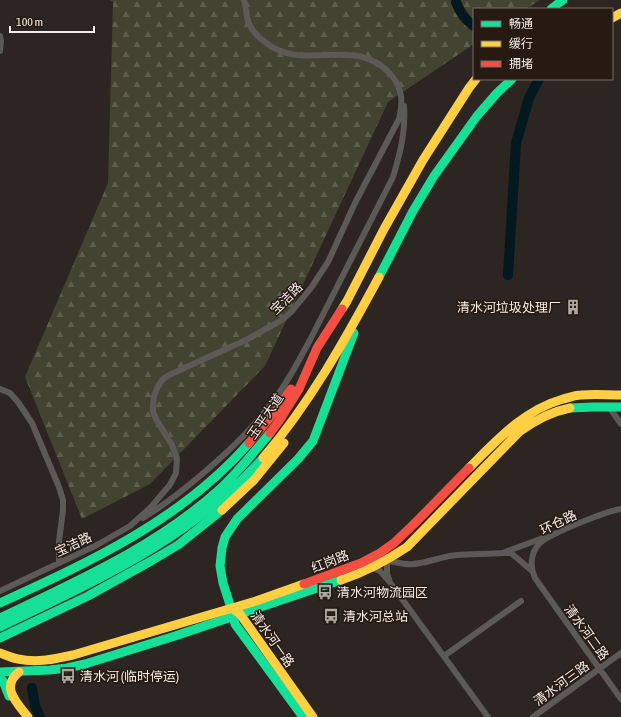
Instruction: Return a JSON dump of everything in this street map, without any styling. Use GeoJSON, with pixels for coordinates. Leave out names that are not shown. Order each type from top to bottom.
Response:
{"type":"FeatureCollection","features":[{"type":"Feature","properties":{"kind":"main road"},"geometry":{"type":"LineString","coordinates":[[552,8],[563,0]]}},
{"type":"Feature","properties":{"kind":"main road","name":"玉平大道"},"geometry":{"type":"LineString","coordinates":[[0,627],[87,581],[185,518],[222,487],[252,455],[279,421],[299,389],[317,348],[347,301],[384,229],[423,160],[475,80]]}},
{"type":"Feature","properties":{"kind":"main road","name":"玉平大道"},"geometry":{"type":"LineString","coordinates":[[0,618],[87,581],[112,573],[140,557],[181,530],[214,505],[242,480],[263,458],[302,408],[323,376],[378,280],[426,189],[448,155],[474,119],[494,95],[511,80]]}},
{"type":"Feature","properties":{"kind":"main road"},"geometry":{"type":"LineString","coordinates":[[234,613],[224,589],[220,569],[224,540],[238,519],[298,459],[313,441],[355,331],[378,280]]}},
{"type":"Feature","properties":{"kind":"main road"},"geometry":{"type":"LineString","coordinates":[[0,638],[127,575],[174,548],[214,518],[247,488],[274,456],[320,391],[355,331]]}},
{"type":"Feature","properties":{"kind":"main road"},"geometry":{"type":"LineString","coordinates":[[0,603],[118,545],[157,523],[189,500],[222,471],[262,428],[284,400],[317,348]]}},
{"type":"Feature","properties":{"kind":"main road","name":"红岗路"},"geometry":{"type":"LineString","coordinates":[[0,652],[17,659],[40,661],[74,655],[125,640],[234,613],[251,603],[347,569],[380,553],[394,543],[513,425],[534,412],[557,401],[580,395],[621,395]]}},
{"type":"Feature","properties":{"kind":"main road","name":"红岗路"},"geometry":{"type":"LineString","coordinates":[[0,672],[52,670],[76,666],[154,642],[234,613],[372,568],[407,547],[526,426],[545,416],[566,409],[585,407],[621,407]]}},
{"type":"Feature","properties":{"kind":"main road","name":"清水河一路"},"geometry":{"type":"LineString","coordinates":[[234,613],[235,624],[303,717]]}},
{"type":"Feature","properties":{"kind":"main road","name":"清水河一路"},"geometry":{"type":"LineString","coordinates":[[234,613],[313,717]]}},
{"type":"Feature","properties":{"kind":"main road"},"geometry":{"type":"LineString","coordinates":[[19,672],[12,679],[10,689],[13,696],[28,717]]}},
{"type":"Feature","properties":{"kind":"main road"},"geometry":{"type":"LineString","coordinates":[[0,678],[9,697],[23,717]]}},
{"type":"Feature","properties":{"kind":"street"},"geometry":{"type":"LineString","coordinates":[[130,526],[158,509],[201,476],[251,429],[275,400],[296,366],[393,177],[404,133],[404,109],[401,94],[390,74],[377,63],[361,56],[293,55],[272,48],[259,37],[250,25],[244,0]]}},
{"type":"Feature","properties":{"kind":"street"},"geometry":{"type":"LineString","coordinates":[[0,36],[0,51]]}},
{"type":"Feature","properties":{"kind":"street","name":"宝洁路"},"geometry":{"type":"LineString","coordinates":[[0,591],[97,545],[130,526],[150,508],[171,484],[176,473],[177,462],[175,451],[153,412],[153,399],[158,386],[163,379],[172,373],[246,340],[278,323],[291,312],[306,295],[328,262],[355,203],[396,125],[400,113],[401,94]]}},
{"type":"Feature","properties":{"kind":"street"},"geometry":{"type":"LineString","coordinates":[[0,389],[10,393],[32,423],[59,487],[63,500],[59,540],[59,562]]}},
{"type":"Feature","properties":{"kind":"street"},"geometry":{"type":"LineString","coordinates":[[609,407],[621,424]]}},
{"type":"Feature","properties":{"kind":"street","name":"环仓路"},"geometry":{"type":"LineString","coordinates":[[535,578],[531,561],[533,553],[543,540],[598,516],[621,509]]}},
{"type":"Feature","properties":{"kind":"street"},"geometry":{"type":"LineString","coordinates":[[503,553],[558,533]]}},
{"type":"Feature","properties":{"kind":"street"},"geometry":{"type":"LineString","coordinates":[[389,581],[387,574],[387,560],[400,563],[420,564],[442,557],[456,555],[511,553],[532,570]]}},
{"type":"Feature","properties":{"kind":"street"},"geometry":{"type":"LineString","coordinates":[[372,568],[380,572],[389,581],[488,717]]}},
{"type":"Feature","properties":{"kind":"street","name":"清水河二路"},"geometry":{"type":"LineString","coordinates":[[535,578],[621,699]]}},
{"type":"Feature","properties":{"kind":"street"},"geometry":{"type":"LineString","coordinates":[[444,656],[520,601]]}},
{"type":"Feature","properties":{"kind":"street","name":"清水河三路"},"geometry":{"type":"LineString","coordinates":[[533,717],[621,653]]}},
{"type":"Feature","properties":{"kind":"green space"},"geometry":{"type":"Polygon","coordinates":[[[110,0],[540,0],[528,8],[473,8],[473,45],[388,102],[265,366],[150,484],[82,519],[25,377],[108,183],[113,2],[110,0]]]}},
{"type":"Feature","properties":{"kind":"waterway"},"geometry":{"type":"LineString","coordinates":[[456,2],[460,0]]}},
{"type":"Feature","properties":{"kind":"waterway"},"geometry":{"type":"LineString","coordinates":[[456,2],[463,16],[473,25]]}},
{"type":"Feature","properties":{"kind":"waterway"},"geometry":{"type":"LineString","coordinates":[[508,275],[516,143],[529,98],[538,80]]}},
{"type":"Feature","properties":{"kind":"waterway"},"geometry":{"type":"LineString","coordinates":[[32,688],[35,706],[40,717]]}},
{"type":"Feature","properties":{"kind":"traffic: fast"},"geometry":{"type":"LineString","coordinates":[[552,8],[563,0]]}},
{"type":"Feature","properties":{"kind":"traffic: fast"},"geometry":{"type":"LineString","coordinates":[[379,277],[413,211],[434,176],[477,116],[497,93],[511,80]]}},
{"type":"Feature","properties":{"kind":"traffic: fast"},"geometry":{"type":"LineString","coordinates":[[231,608],[223,583],[220,566],[225,537],[237,519],[298,459],[313,441],[354,333]]}},
{"type":"Feature","properties":{"kind":"traffic: fast"},"geometry":{"type":"LineString","coordinates":[[570,408],[621,407]]}},
{"type":"Feature","properties":{"kind":"traffic: fast"},"geometry":{"type":"LineString","coordinates":[[0,618],[116,561],[171,527],[222,487],[241,468],[270,433]]}},
{"type":"Feature","properties":{"kind":"traffic: fast"},"geometry":{"type":"LineString","coordinates":[[0,603],[68,571],[134,536],[195,494],[223,470],[249,443]]}},
{"type":"Feature","properties":{"kind":"traffic: fast"},"geometry":{"type":"LineString","coordinates":[[0,627],[107,574],[140,556],[173,535],[205,512],[235,487],[263,458]]}},
{"type":"Feature","properties":{"kind":"traffic: fast"},"geometry":{"type":"LineString","coordinates":[[0,638],[88,596],[151,561],[178,545],[222,510]]}},
{"type":"Feature","properties":{"kind":"traffic: fast"},"geometry":{"type":"LineString","coordinates":[[0,672],[50,670],[85,664],[175,636],[341,580]]}},
{"type":"Feature","properties":{"kind":"traffic: fast"},"geometry":{"type":"LineString","coordinates":[[232,611],[235,624],[303,717]]}},
{"type":"Feature","properties":{"kind":"traffic: fast"},"geometry":{"type":"LineString","coordinates":[[0,678],[3,681],[9,696]]}},
{"type":"Feature","properties":{"kind":"traffic: slow"},"geometry":{"type":"LineString","coordinates":[[613,17],[621,13]]}},
{"type":"Feature","properties":{"kind":"traffic: slow"},"geometry":{"type":"LineString","coordinates":[[342,309],[384,229],[423,160],[475,80]]}},
{"type":"Feature","properties":{"kind":"traffic: slow"},"geometry":{"type":"LineString","coordinates":[[263,458],[296,415],[326,370],[379,277]]}},
{"type":"Feature","properties":{"kind":"traffic: slow"},"geometry":{"type":"LineString","coordinates":[[469,468],[512,427],[536,410],[563,399],[579,395],[621,395]]}},
{"type":"Feature","properties":{"kind":"traffic: slow"},"geometry":{"type":"LineString","coordinates":[[341,580],[375,566],[407,547],[519,432],[543,417],[570,408]]}},
{"type":"Feature","properties":{"kind":"traffic: slow"},"geometry":{"type":"LineString","coordinates":[[222,510],[254,480],[284,443]]}},
{"type":"Feature","properties":{"kind":"traffic: slow"},"geometry":{"type":"LineString","coordinates":[[0,653],[16,659],[32,661],[73,655],[256,601],[304,584]]}},
{"type":"Feature","properties":{"kind":"traffic: slow"},"geometry":{"type":"LineString","coordinates":[[235,610],[240,614],[313,717]]}},
{"type":"Feature","properties":{"kind":"traffic: slow"},"geometry":{"type":"LineString","coordinates":[[19,672],[13,678],[11,683],[12,695],[28,717]]}},
{"type":"Feature","properties":{"kind":"traffic: jam"},"geometry":{"type":"LineString","coordinates":[[270,433],[299,389],[317,348],[342,309]]}},
{"type":"Feature","properties":{"kind":"traffic: jam"},"geometry":{"type":"LineString","coordinates":[[249,443],[277,409],[291,389]]}},
{"type":"Feature","properties":{"kind":"traffic: jam"},"geometry":{"type":"LineString","coordinates":[[304,584],[361,563],[380,553],[394,543],[414,524],[469,468]]}},
{"type":"Feature","properties":{"kind":"place","name":"清水河垃圾处理厂"},"geometry":{"type":"Point","coordinates":[573,307]}},
{"type":"Feature","properties":{"kind":"place","name":"清水河物流园区"},"geometry":{"type":"Point","coordinates":[325,592]}},
{"type":"Feature","properties":{"kind":"place","name":"清水河总站"},"geometry":{"type":"Point","coordinates":[331,616]}},
{"type":"Feature","properties":{"kind":"place","name":"清水河 (临时停运)"},"geometry":{"type":"Point","coordinates":[68,676]}}]}
